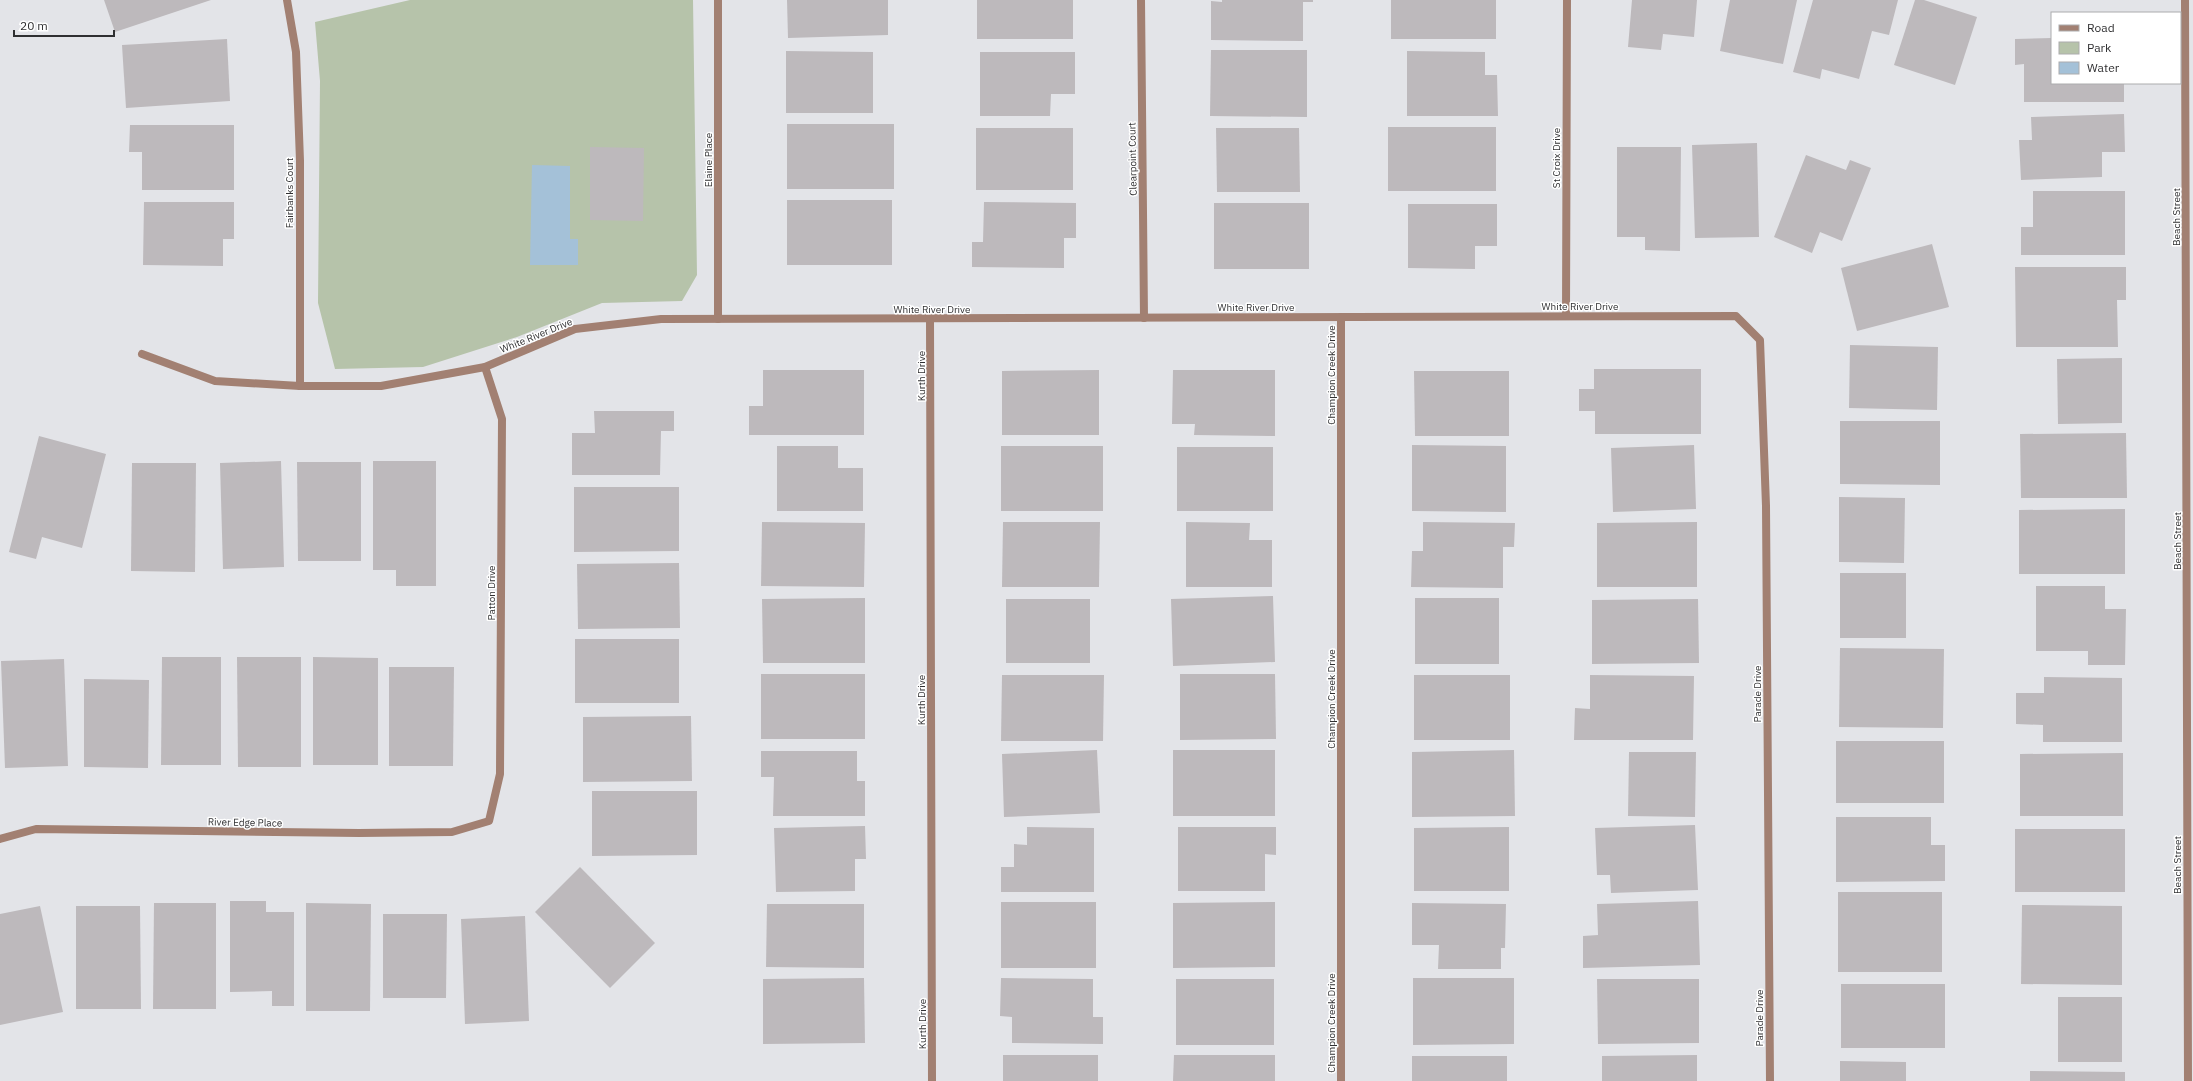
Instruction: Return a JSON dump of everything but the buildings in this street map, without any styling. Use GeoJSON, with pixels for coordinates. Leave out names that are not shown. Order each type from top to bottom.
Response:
{"type":"FeatureCollection","features":[{"type":"Feature","properties":{"kind":"street","name":"Fairbanks Court"},"geometry":{"type":"LineString","coordinates":[[287,0],[296,52],[300,161],[300,386]]}},
{"type":"Feature","properties":{"kind":"street","name":"Elaine Place"},"geometry":{"type":"LineString","coordinates":[[718,0],[718,319]]}},
{"type":"Feature","properties":{"kind":"street","name":"Clearpoint Court"},"geometry":{"type":"LineString","coordinates":[[1141,0],[1144,318]]}},
{"type":"Feature","properties":{"kind":"street","name":"St Croix Drive"},"geometry":{"type":"LineString","coordinates":[[1566,0],[1566,316]]}},
{"type":"Feature","properties":{"kind":"street","name":"Beach Street"},"geometry":{"type":"LineString","coordinates":[[2185,0],[2190,395],[2188,1081]]}},
{"type":"Feature","properties":{"kind":"street","name":"White River Drive"},"geometry":{"type":"LineString","coordinates":[[142,354],[215,382],[300,386],[382,386],[485,367],[575,329],[662,319],[1736,316]]}},
{"type":"Feature","properties":{"kind":"street","name":"Parade Drive"},"geometry":{"type":"LineString","coordinates":[[1736,316],[1760,340],[1766,506],[1770,1081]]}},
{"type":"Feature","properties":{"kind":"street","name":"Champion Creek Drive"},"geometry":{"type":"LineString","coordinates":[[1341,317],[1341,1081]]}},
{"type":"Feature","properties":{"kind":"street","name":"Kurth Drive"},"geometry":{"type":"LineString","coordinates":[[930,319],[932,1081]]}},
{"type":"Feature","properties":{"kind":"street","name":"Patton Drive"},"geometry":{"type":"LineString","coordinates":[[485,367],[502,419],[500,774],[489,821]]}},
{"type":"Feature","properties":{"kind":"street","name":"River Edge Place"},"geometry":{"type":"LineString","coordinates":[[0,839],[36,829],[359,833],[452,832],[489,821]]}},
{"type":"Feature","properties":{"kind":"green space"},"geometry":{"type":"Polygon","coordinates":[[[410,0],[693,0],[697,275],[682,301],[602,303],[517,337],[423,367],[335,369],[318,303],[320,81],[315,22],[410,0]]]}},
{"type":"Feature","properties":{"kind":"water"},"geometry":{"type":"Polygon","coordinates":[[[532,165],[570,166],[570,239],[578,239],[578,265],[530,265],[532,165]]]}}]}
